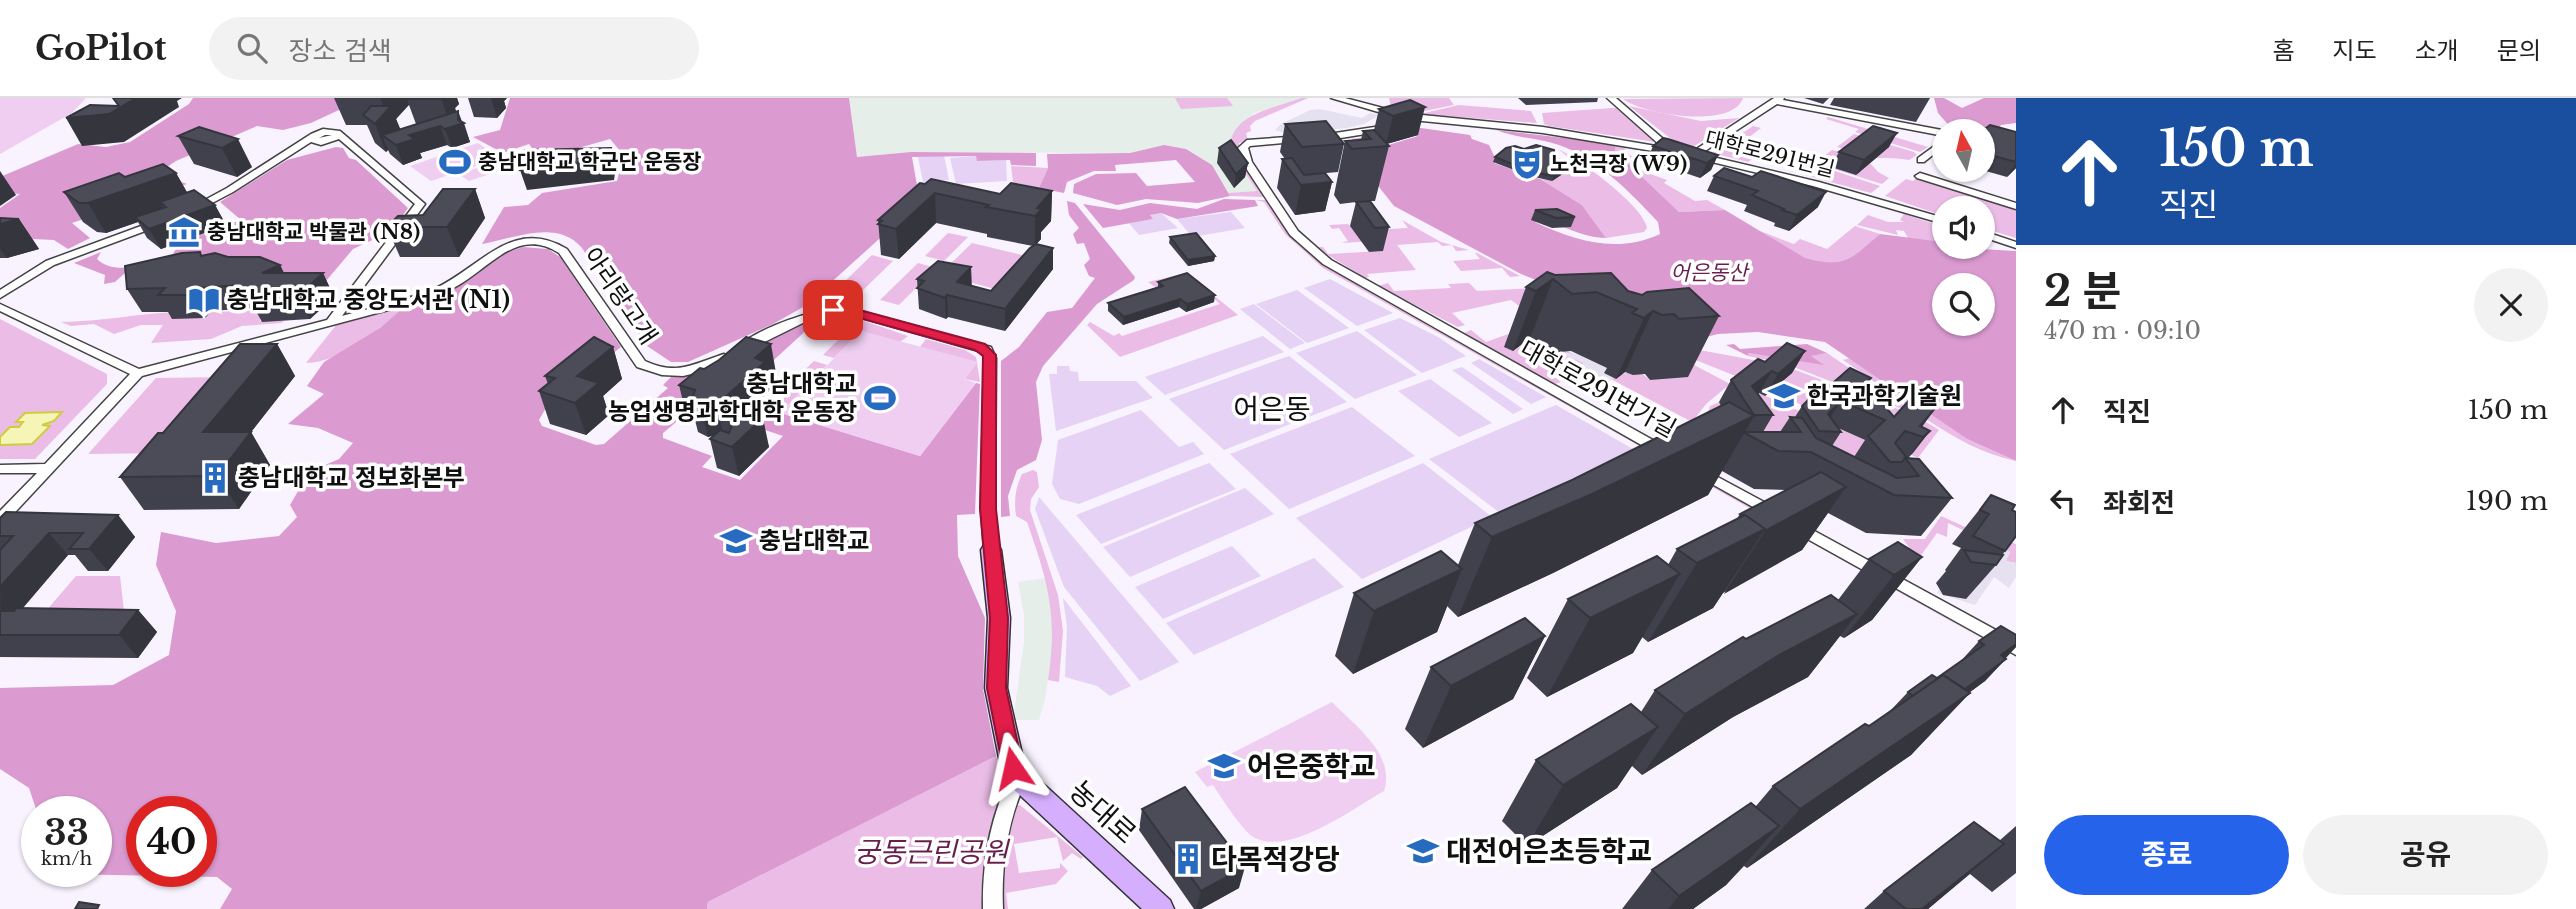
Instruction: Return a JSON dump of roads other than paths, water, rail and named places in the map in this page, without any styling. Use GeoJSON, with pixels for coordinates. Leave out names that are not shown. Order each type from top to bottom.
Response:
{"type":"FeatureCollection","features":[{"type":"Feature","properties":{"kind":"street","name":"대학로291번길"},"geometry":{"type":"LineString","coordinates":[[1335,98],[1402,116],[1543,130],[1699,156],[1793,178],[1932,218]]}},
{"type":"Feature","properties":{"kind":"street"},"geometry":{"type":"LineString","coordinates":[[1611,98],[1672,151]]}},
{"type":"Feature","properties":{"kind":"street"},"geometry":{"type":"LineString","coordinates":[[1699,156],[1701,150],[1778,99],[1932,131]]}},
{"type":"Feature","properties":{"kind":"street","name":"대학로291번가길"},"geometry":{"type":"LineString","coordinates":[[1402,116],[1393,126],[1352,136],[1247,143],[1243,148],[1247,162],[1291,229],[1327,262],[1675,457]]}},
{"type":"Feature","properties":{"kind":"street"},"geometry":{"type":"LineString","coordinates":[[321,140],[328,132],[338,134],[419,200],[420,204],[331,322]]}},
{"type":"Feature","properties":{"kind":"street"},"geometry":{"type":"LineString","coordinates":[[187,212],[230,190],[290,152],[321,140],[347,142]]}},
{"type":"Feature","properties":{"kind":"street"},"geometry":{"type":"LineString","coordinates":[[1921,160],[1932,151]]}},
{"type":"Feature","properties":{"kind":"street"},"geometry":{"type":"LineString","coordinates":[[1920,176],[2016,206]]}},
{"type":"Feature","properties":{"kind":"street"},"geometry":{"type":"LineString","coordinates":[[0,295],[50,263],[169,218]]}},
{"type":"Feature","properties":{"kind":"street"},"geometry":{"type":"LineString","coordinates":[[1995,238],[2016,245]]}},
{"type":"Feature","properties":{"kind":"street","name":"아리랑고개"},"geometry":{"type":"LineString","coordinates":[[138,373],[391,307],[451,285],[503,247],[532,241],[548,243],[563,251],[634,358],[656,371],[683,372],[707,367],[819,312],[845,310],[987,350],[990,358],[988,509],[991,550]]}},
{"type":"Feature","properties":{"kind":"street"},"geometry":{"type":"LineString","coordinates":[[0,307],[138,373],[0,520]]}},
{"type":"Feature","properties":{"kind":"street","name":"대학로291번가길"},"geometry":{"type":"LineString","coordinates":[[1692,467],[2016,649]]}},
{"type":"Feature","properties":{"kind":"street"},"geometry":{"type":"LineString","coordinates":[[0,469],[49,468]]}},
{"type":"Feature","properties":{"kind":"street"},"geometry":{"type":"LineString","coordinates":[[991,550],[999,618],[996,688],[1013,768],[1014,786],[990,884],[993,909]]}},
{"type":"Feature","properties":{"kind":"street","name":"농대로"},"geometry":{"type":"LineString","coordinates":[[1014,786],[1161,909]]}},
{"type":"Feature","properties":{"kind":"place","name":"충남대학교 학군단 운동장"},"geometry":{"type":"Point","coordinates":[455,162]}},
{"type":"Feature","properties":{"kind":"place","name":"노천극장 (W9)"},"geometry":{"type":"Point","coordinates":[1527,164]}},
{"type":"Feature","properties":{"kind":"place","name":"충남대학교 박물관 (N8)"},"geometry":{"type":"Point","coordinates":[184,232]}},
{"type":"Feature","properties":{"kind":"place","name":"충남대학교 중앙도서관 (N1)"},"geometry":{"type":"Point","coordinates":[204,300]}},
{"type":"Feature","properties":{"kind":"place","name":"한국과학기술원"},"geometry":{"type":"Point","coordinates":[1784,396]}},
{"type":"Feature","properties":{"kind":"place","name":"충남대학교 농업생명과학대학 운동장"},"geometry":{"type":"Point","coordinates":[880,398]}},
{"type":"Feature","properties":{"kind":"place","name":"충남대학교 정보화본부"},"geometry":{"type":"Point","coordinates":[215,478]}},
{"type":"Feature","properties":{"kind":"place","name":"충남대학교"},"geometry":{"type":"Point","coordinates":[736,541]}},
{"type":"Feature","properties":{"kind":"place","name":"어은중학교"},"geometry":{"type":"Point","coordinates":[1224,766]}},
{"type":"Feature","properties":{"kind":"place","name":"대전어은초등학교"},"geometry":{"type":"Point","coordinates":[1423,851]}},
{"type":"Feature","properties":{"kind":"place","name":"다목적강당"},"geometry":{"type":"Point","coordinates":[1188,859]}},
{"type":"Feature","properties":{"kind":"district","name":"어은동"},"geometry":{"type":"Point","coordinates":[1272,409]}},
{"type":"Feature","properties":{"kind":"park label","name":"어은동산"},"geometry":{"type":"Point","coordinates":[1709,273]}},
{"type":"Feature","properties":{"kind":"park label","name":"궁동근린공원"},"geometry":{"type":"Point","coordinates":[931,852]}}]}
